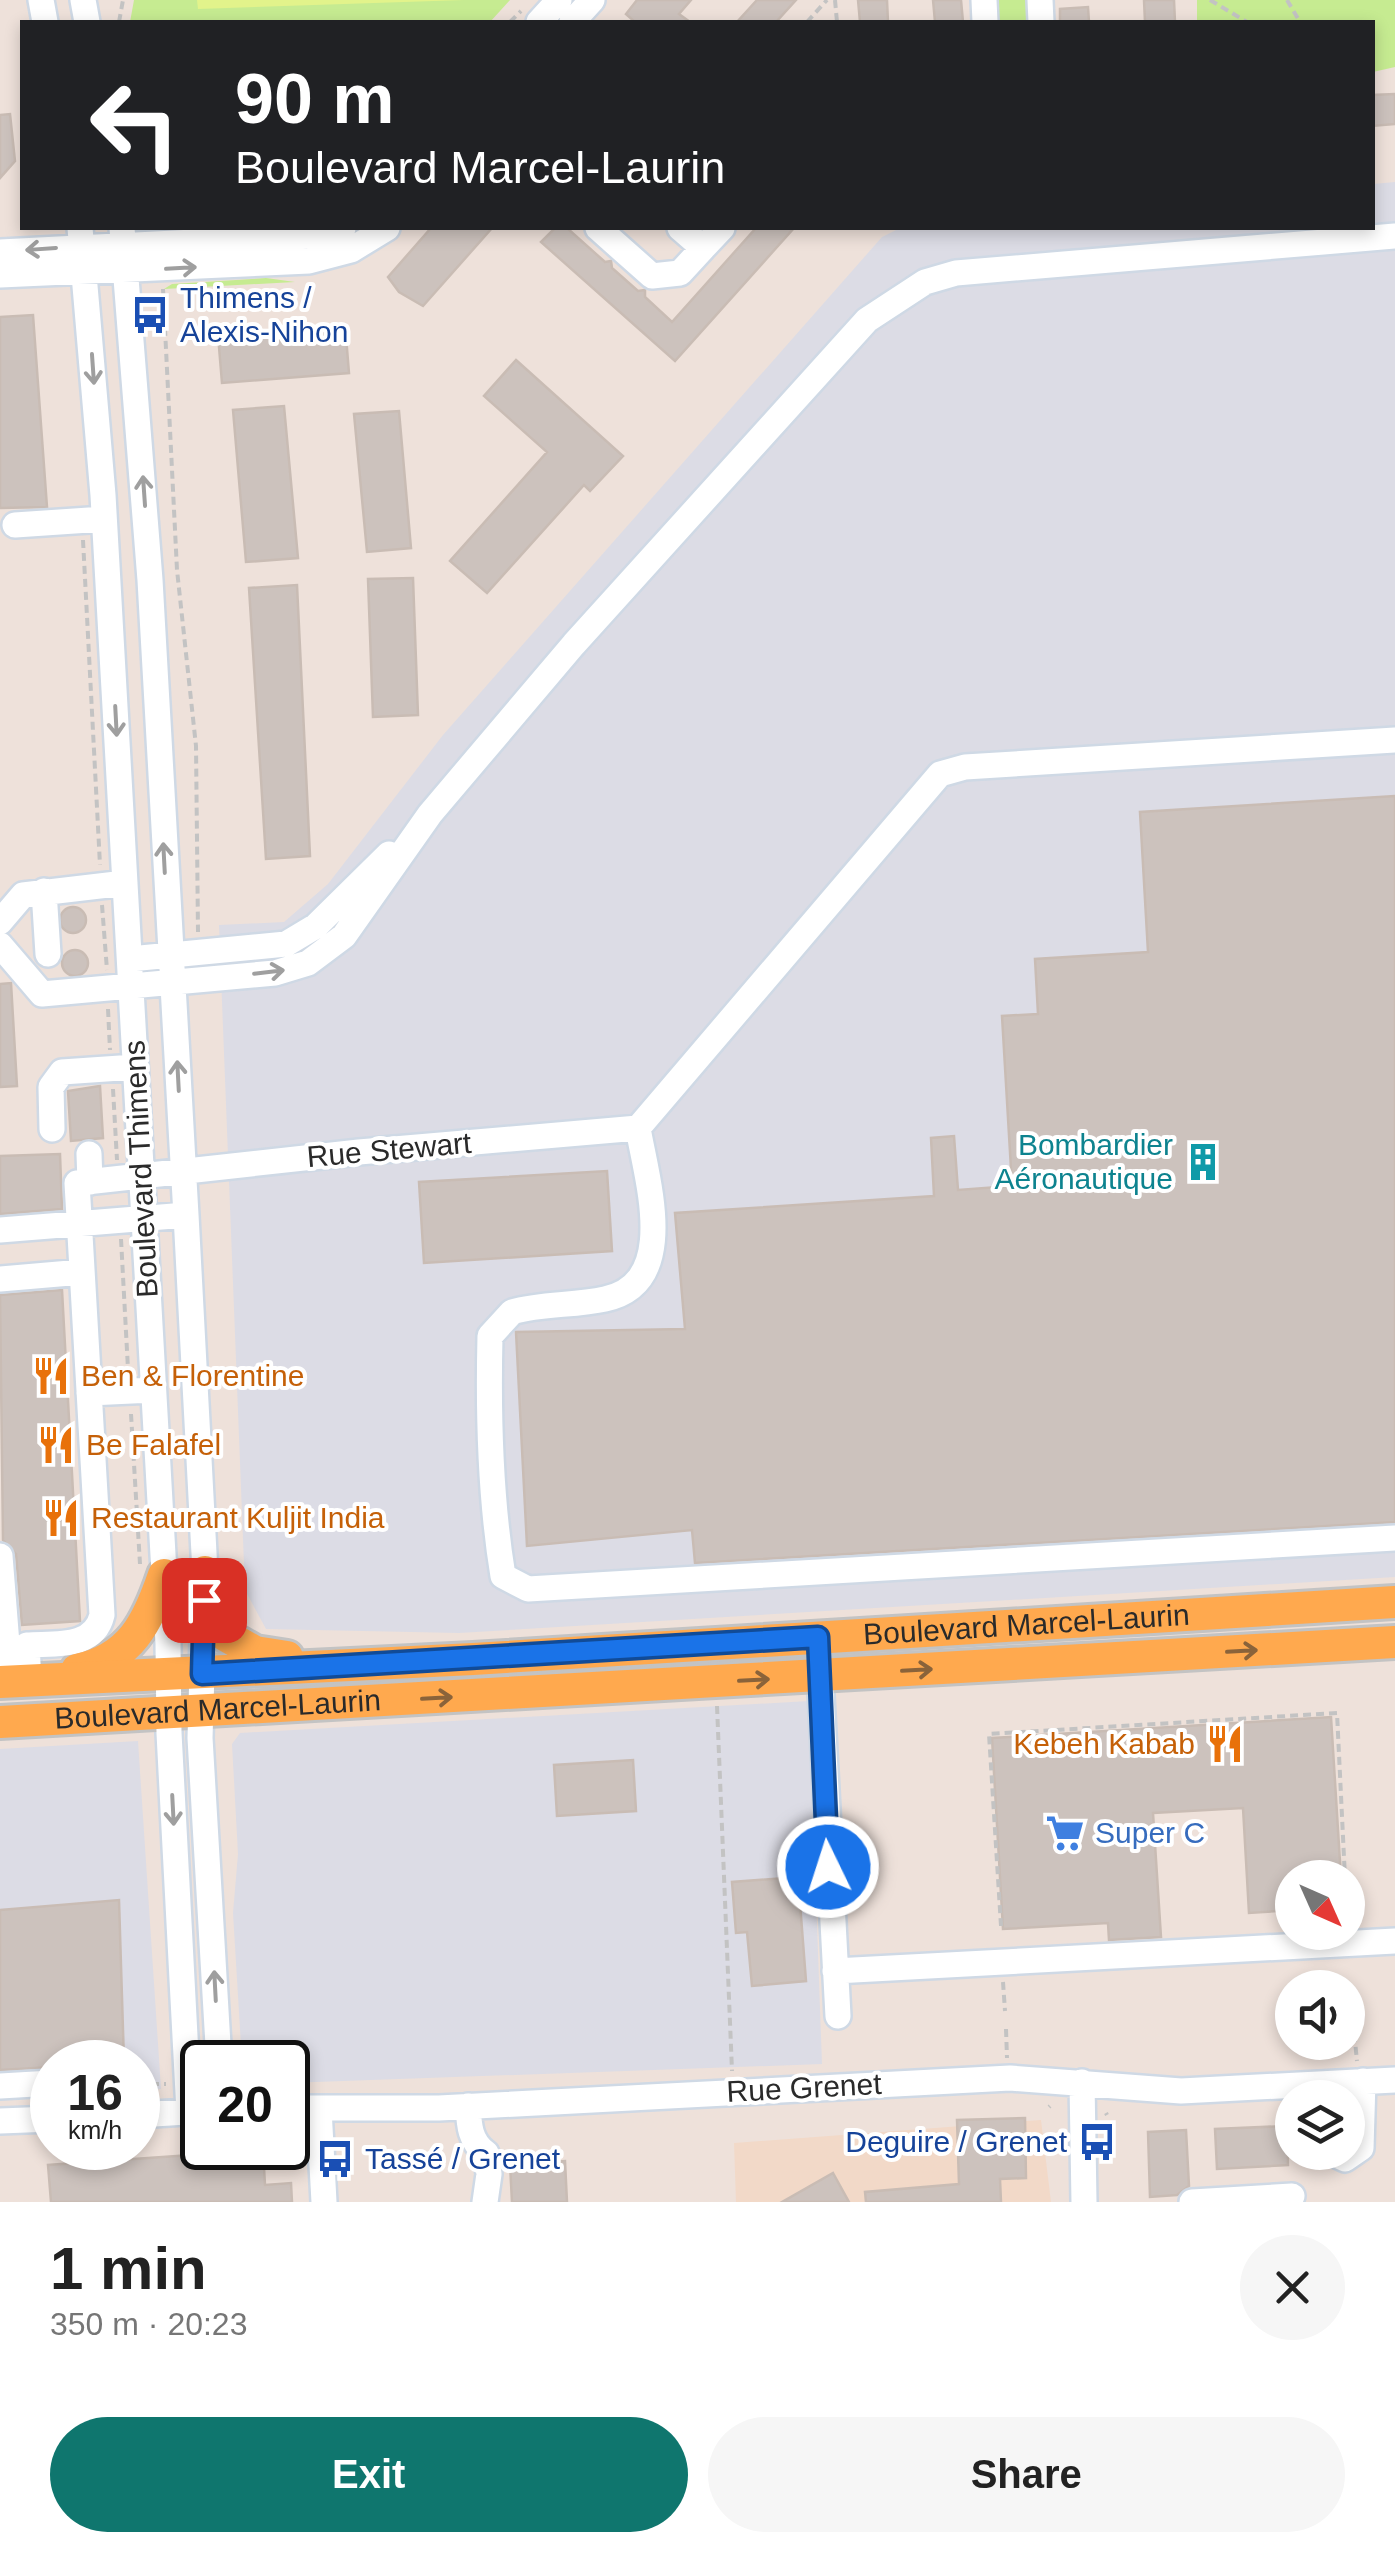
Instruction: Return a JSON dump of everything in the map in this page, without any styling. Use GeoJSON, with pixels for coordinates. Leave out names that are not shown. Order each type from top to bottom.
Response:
{"type":"FeatureCollection","features":[{"type":"Feature","properties":{"kind":"main road"},"geometry":{"type":"LineString","coordinates":[[13,1682],[100,1664],[127,1646],[148,1619],[152,1572]]}},
{"type":"Feature","properties":{"kind":"main road"},"geometry":{"type":"LineString","coordinates":[[205,1572],[219,1625],[234,1643],[264,1654],[340,1665]]}},
{"type":"Feature","properties":{"kind":"main road","name":"Boulevard Marcel-Laurin"},"geometry":{"type":"LineString","coordinates":[[13,1682],[1395,1602]]}},
{"type":"Feature","properties":{"kind":"main road"},"geometry":{"type":"LineString","coordinates":[[818,1637],[820,1676]]}},
{"type":"Feature","properties":{"kind":"main road","name":"Boulevard Marcel-Laurin"},"geometry":{"type":"LineString","coordinates":[[0,1722],[1395,1642]]}},
{"type":"Feature","properties":{"kind":"street"},"geometry":{"type":"LineString","coordinates":[[541,20],[560,0]]}},
{"type":"Feature","properties":{"kind":"street"},"geometry":{"type":"LineString","coordinates":[[574,20],[592,0]]}},
{"type":"Feature","properties":{"kind":"street"},"geometry":{"type":"LineString","coordinates":[[0,252],[330,240],[360,246],[384,230]]}},
{"type":"Feature","properties":{"kind":"street"},"geometry":{"type":"LineString","coordinates":[[600,230],[652,276],[680,273],[720,230]]}},
{"type":"Feature","properties":{"kind":"street"},"geometry":{"type":"LineString","coordinates":[[682,230],[703,248]]}},
{"type":"Feature","properties":{"kind":"street"},"geometry":{"type":"LineString","coordinates":[[0,946],[42,994],[275,973],[318,956],[344,936],[430,814],[574,644],[867,320],[925,282],[976,270],[1395,236]]}},
{"type":"Feature","properties":{"kind":"street","name":"Boulevard Thimens"},"geometry":{"type":"LineString","coordinates":[[125,248],[184,1171],[205,1572],[186,1674],[185,1712],[194,2040]]}},
{"type":"Feature","properties":{"kind":"street"},"geometry":{"type":"LineString","coordinates":[[0,275],[83,249]]}},
{"type":"Feature","properties":{"kind":"street","name":"Boulevard Thimens"},"geometry":{"type":"LineString","coordinates":[[83,249],[126,884],[118,964],[132,986],[119,1068],[130,1174],[144,1218],[153,1390],[152,1572],[186,1674]]}},
{"type":"Feature","properties":{"kind":"street"},"geometry":{"type":"LineString","coordinates":[[16,525],[104,518]]}},
{"type":"Feature","properties":{"kind":"street"},"geometry":{"type":"LineString","coordinates":[[1395,740],[965,767],[940,774],[638,1128],[653,1253],[640,1281],[608,1299],[512,1312],[490,1336],[494,1526],[503,1576],[528,1589],[1395,1538]]}},
{"type":"Feature","properties":{"kind":"street"},"geometry":{"type":"LineString","coordinates":[[118,964],[170,955],[266,948],[296,940],[316,926],[430,814]]}},
{"type":"Feature","properties":{"kind":"street"},"geometry":{"type":"LineString","coordinates":[[0,922],[23,895],[126,884]]}},
{"type":"Feature","properties":{"kind":"street"},"geometry":{"type":"LineString","coordinates":[[44,891],[48,954]]}},
{"type":"Feature","properties":{"kind":"street"},"geometry":{"type":"LineString","coordinates":[[52,1128],[51,1087],[62,1072],[119,1068]]}},
{"type":"Feature","properties":{"kind":"street","name":"Rue Stewart"},"geometry":{"type":"LineString","coordinates":[[90,1182],[130,1174],[638,1128]]}},
{"type":"Feature","properties":{"kind":"street"},"geometry":{"type":"LineString","coordinates":[[13,1682],[27,1645],[81,1640],[101,1622],[77,1183],[90,1182],[89,1154]]}},
{"type":"Feature","properties":{"kind":"street"},"geometry":{"type":"LineString","coordinates":[[0,1230],[186,1215]]}},
{"type":"Feature","properties":{"kind":"street"},"geometry":{"type":"LineString","coordinates":[[0,1279],[82,1272]]}},
{"type":"Feature","properties":{"kind":"street"},"geometry":{"type":"LineString","coordinates":[[89,1393],[153,1390]]}},
{"type":"Feature","properties":{"kind":"street"},"geometry":{"type":"LineString","coordinates":[[0,1556],[13,1682]]}},
{"type":"Feature","properties":{"kind":"street"},"geometry":{"type":"LineString","coordinates":[[820,1676],[838,2016]]}},
{"type":"Feature","properties":{"kind":"street","name":"Boulevard Thimens"},"geometry":{"type":"LineString","coordinates":[[185,1712],[217,2040]]}},
{"type":"Feature","properties":{"kind":"street"},"geometry":{"type":"LineString","coordinates":[[835,1971],[1395,1941]]}},
{"type":"Feature","properties":{"kind":"street"},"geometry":{"type":"LineString","coordinates":[[1360,2071],[1360,2080]]}},
{"type":"Feature","properties":{"kind":"street","name":"Rue Grenet"},"geometry":{"type":"LineString","coordinates":[[1341,2080],[1360,2071],[1395,2080]]}},
{"type":"Feature","properties":{"kind":"street","name":"Rue Grenet"},"geometry":{"type":"LineString","coordinates":[[310,2108],[468,2106],[980,2079],[1082,2082],[1181,2091],[1275,2090]]}},
{"type":"Feature","properties":{"kind":"street"},"geometry":{"type":"LineString","coordinates":[[1082,2082],[1084,2202]]}},
{"type":"Feature","properties":{"kind":"street"},"geometry":{"type":"LineString","coordinates":[[0,2086],[30,2084]]}},
{"type":"Feature","properties":{"kind":"street"},"geometry":{"type":"LineString","coordinates":[[468,2106],[477,2147],[472,2156],[475,2178],[485,2193]]}},
{"type":"Feature","properties":{"kind":"street"},"geometry":{"type":"LineString","coordinates":[[319,2108],[324,2202]]}},
{"type":"Feature","properties":{"kind":"street"},"geometry":{"type":"LineString","coordinates":[[0,2122],[30,2120]]}},
{"type":"Feature","properties":{"kind":"street"},"geometry":{"type":"LineString","coordinates":[[1192,2202],[1292,2196]]}},
{"type":"Feature","properties":{"kind":"path"},"geometry":{"type":"LineString","coordinates":[[809,20],[827,0]]}},
{"type":"Feature","properties":{"kind":"path"},"geometry":{"type":"LineString","coordinates":[[1210,0],[1243,20]]}},
{"type":"Feature","properties":{"kind":"path"},"geometry":{"type":"LineString","coordinates":[[163,286],[177,570],[196,731],[199,928]]}},
{"type":"Feature","properties":{"kind":"path"},"geometry":{"type":"LineString","coordinates":[[82,536],[100,867]]}},
{"type":"Feature","properties":{"kind":"path"},"geometry":{"type":"LineString","coordinates":[[102,900],[118,964]]}},
{"type":"Feature","properties":{"kind":"path","name":"Boulevard Thimens"},"geometry":{"type":"LineString","coordinates":[[108,1001],[130,1174]]}},
{"type":"Feature","properties":{"kind":"path","name":"Boulevard Thimens"},"geometry":{"type":"LineString","coordinates":[[121,1234],[128,1376]]}},
{"type":"Feature","properties":{"kind":"path"},"geometry":{"type":"LineString","coordinates":[[130,1406],[152,1572]]}},
{"type":"Feature","properties":{"kind":"path"},"geometry":{"type":"LineString","coordinates":[[717,1698],[732,2071]]}},
{"type":"Feature","properties":{"kind":"path"},"geometry":{"type":"LineString","coordinates":[[1001,1926],[988,1734],[1337,1713],[1344,1860]]}},
{"type":"Feature","properties":{"kind":"path"},"geometry":{"type":"LineString","coordinates":[[1004,1982],[1005,2011]]}},
{"type":"Feature","properties":{"kind":"path"},"geometry":{"type":"LineString","coordinates":[[1006,2029],[1007,2058]]}},
{"type":"Feature","properties":{"kind":"path"},"geometry":{"type":"LineString","coordinates":[[1359,2060],[1360,2071]]}},
{"type":"Feature","properties":{"kind":"path"},"geometry":{"type":"LineString","coordinates":[[160,2084],[166,2084]]}},
{"type":"Feature","properties":{"kind":"shaded area"},"geometry":{"type":"Polygon","coordinates":[[[1395,182],[1395,1577],[459,1633],[266,1629],[245,1590],[219,925],[284,922],[328,884],[443,735],[882,237],[896,230],[1375,230],[1375,184],[1395,182]]]}},
{"type":"Feature","properties":{"kind":"shaded area"},"geometry":{"type":"Polygon","coordinates":[[[809,1701],[822,2064],[310,2082],[310,2040],[241,2040],[233,1913],[238,1854],[232,1744],[240,1733],[809,1701]]]}},
{"type":"Feature","properties":{"kind":"shaded area"},"geometry":{"type":"Polygon","coordinates":[[[138,1741],[158,2040],[30,2040],[30,2094],[0,2095],[0,1749],[138,1741]]]}},
{"type":"Feature","properties":{"kind":"shaded area"},"geometry":{"type":"Polygon","coordinates":[[[1041,2120],[1051,2202],[736,2202],[734,2143],[1041,2120]]]}},
{"type":"Feature","properties":{"kind":"green space"},"geometry":{"type":"Polygon","coordinates":[[[134,0],[510,0],[492,20],[130,20],[134,0]]]}},
{"type":"Feature","properties":{"kind":"green space"},"geometry":{"type":"Polygon","coordinates":[[[197,0],[464,0],[198,9],[197,0]]]}},
{"type":"Feature","properties":{"kind":"green space"},"geometry":{"type":"Polygon","coordinates":[[[992,0],[1029,0],[1030,20],[994,20],[992,0]]]}},
{"type":"Feature","properties":{"kind":"green space"},"geometry":{"type":"Polygon","coordinates":[[[1197,0],[1395,0],[1395,67],[1375,72],[1375,20],[1197,20],[1197,0]]]}},
{"type":"Feature","properties":{"kind":"green space"},"geometry":{"type":"Polygon","coordinates":[[[266,278],[295,282],[164,289],[172,284],[266,278]]]}},
{"type":"Feature","properties":{"kind":"building"},"geometry":{"type":"Polygon","coordinates":[[[637,0],[691,0],[679,14],[687,20],[633,20],[626,14],[637,0]]]}},
{"type":"Feature","properties":{"kind":"building"},"geometry":{"type":"Polygon","coordinates":[[[757,0],[796,0],[778,20],[739,20],[757,0]]]}},
{"type":"Feature","properties":{"kind":"building"},"geometry":{"type":"Polygon","coordinates":[[[858,0],[887,0],[888,20],[860,20],[858,0]]]}},
{"type":"Feature","properties":{"kind":"building"},"geometry":{"type":"Polygon","coordinates":[[[933,0],[961,0],[963,20],[935,20],[933,0]]]}},
{"type":"Feature","properties":{"kind":"building"},"geometry":{"type":"Polygon","coordinates":[[[1144,0],[1174,0],[1175,20],[1145,20],[1144,0]]]}},
{"type":"Feature","properties":{"kind":"building"},"geometry":{"type":"Polygon","coordinates":[[[1088,7],[1089,20],[1060,20],[1060,9],[1088,7]]]}},
{"type":"Feature","properties":{"kind":"building"},"geometry":{"type":"Polygon","coordinates":[[[1395,94],[1395,124],[1375,126],[1375,95],[1395,94]]]}},
{"type":"Feature","properties":{"kind":"building"},"geometry":{"type":"Polygon","coordinates":[[[10,114],[15,161],[0,178],[0,115],[10,114]]]}},
{"type":"Feature","properties":{"kind":"building"},"geometry":{"type":"Polygon","coordinates":[[[429,230],[490,230],[423,306],[399,292],[388,277],[429,230]]]}},
{"type":"Feature","properties":{"kind":"building"},"geometry":{"type":"Polygon","coordinates":[[[553,230],[569,230],[605,262],[611,261],[612,268],[638,291],[645,290],[645,297],[672,322],[754,230],[792,230],[675,361],[541,242],[553,230]]]}},
{"type":"Feature","properties":{"kind":"building"},"geometry":{"type":"Polygon","coordinates":[[[33,315],[47,507],[0,508],[0,317],[33,315]]]}},
{"type":"Feature","properties":{"kind":"building"},"geometry":{"type":"Polygon","coordinates":[[[345,324],[349,373],[222,383],[218,335],[345,324]]]}},
{"type":"Feature","properties":{"kind":"building"},"geometry":{"type":"Polygon","coordinates":[[[516,360],[623,456],[590,491],[584,485],[487,593],[450,561],[547,452],[484,396],[516,360]]]}},
{"type":"Feature","properties":{"kind":"building"},"geometry":{"type":"Polygon","coordinates":[[[284,406],[298,558],[246,562],[233,410],[284,406]]]}},
{"type":"Feature","properties":{"kind":"building"},"geometry":{"type":"Polygon","coordinates":[[[399,411],[411,548],[367,552],[354,414],[399,411]]]}},
{"type":"Feature","properties":{"kind":"building"},"geometry":{"type":"Polygon","coordinates":[[[413,578],[418,715],[373,717],[368,579],[413,578]]]}},
{"type":"Feature","properties":{"kind":"building"},"geometry":{"type":"Polygon","coordinates":[[[297,585],[310,856],[266,859],[249,588],[297,585]]]}},
{"type":"Feature","properties":{"kind":"building","name":"Bombardier Aéronautique"},"geometry":{"type":"Polygon","coordinates":[[[1395,796],[1395,1522],[695,1563],[692,1530],[527,1546],[516,1332],[685,1329],[675,1213],[934,1196],[931,1138],[954,1136],[958,1190],[1012,1186],[1002,1016],[1038,1014],[1035,959],[1148,952],[1140,812],[1395,796]]]}},
{"type":"Feature","properties":{"kind":"building"},"geometry":{"type":"Polygon","coordinates":[[[73,907],[82,911],[86,920],[82,929],[73,933],[64,929],[60,920],[64,911],[73,907]]]}},
{"type":"Feature","properties":{"kind":"building"},"geometry":{"type":"Polygon","coordinates":[[[75,950],[84,954],[88,963],[84,972],[75,976],[66,972],[62,963],[66,954],[75,950]]]}},
{"type":"Feature","properties":{"kind":"building"},"geometry":{"type":"Polygon","coordinates":[[[11,983],[17,1086],[0,1087],[0,984],[11,983]]]}},
{"type":"Feature","properties":{"kind":"building"},"geometry":{"type":"Polygon","coordinates":[[[100,1086],[103,1138],[71,1141],[68,1091],[100,1086]]]}},
{"type":"Feature","properties":{"kind":"building"},"geometry":{"type":"Polygon","coordinates":[[[60,1154],[62,1209],[0,1214],[0,1156],[60,1154]]]}},
{"type":"Feature","properties":{"kind":"building"},"geometry":{"type":"Polygon","coordinates":[[[607,1171],[612,1251],[424,1263],[419,1182],[607,1171]]]}},
{"type":"Feature","properties":{"kind":"building"},"geometry":{"type":"Polygon","coordinates":[[[62,1290],[80,1621],[22,1625],[16,1554],[3,1540],[0,1295],[62,1290]]]}},
{"type":"Feature","properties":{"kind":"building"},"geometry":{"type":"Polygon","coordinates":[[[1331,1717],[1340,1860],[1275,1860],[1275,1911],[1249,1913],[1243,1808],[1153,1813],[1161,1937],[1109,1940],[1108,1923],[1003,1929],[992,1738],[1331,1717]]]}},
{"type":"Feature","properties":{"kind":"building"},"geometry":{"type":"Polygon","coordinates":[[[633,1760],[636,1811],[557,1816],[554,1765],[633,1760]]]}},
{"type":"Feature","properties":{"kind":"building"},"geometry":{"type":"Polygon","coordinates":[[[798,1877],[806,1981],[752,1986],[747,1932],[736,1933],[732,1882],[798,1877]]]}},
{"type":"Feature","properties":{"kind":"building"},"geometry":{"type":"Polygon","coordinates":[[[119,1900],[123,2040],[30,2040],[30,2068],[0,2070],[0,1910],[119,1900]]]}},
{"type":"Feature","properties":{"kind":"building"},"geometry":{"type":"Polygon","coordinates":[[[1025,2118],[1026,2178],[1000,2179],[1001,2202],[866,2202],[865,2192],[959,2184],[957,2120],[1025,2118]]]}},
{"type":"Feature","properties":{"kind":"building"},"geometry":{"type":"Polygon","coordinates":[[[1275,2126],[1275,2166],[1217,2169],[1215,2129],[1275,2126]]]}},
{"type":"Feature","properties":{"kind":"building"},"geometry":{"type":"Polygon","coordinates":[[[1186,2130],[1189,2186],[1177,2195],[1150,2197],[1148,2132],[1186,2130]]]}},
{"type":"Feature","properties":{"kind":"building"},"geometry":{"type":"Polygon","coordinates":[[[180,2156],[180,2170],[264,2170],[265,2185],[291,2183],[292,2202],[51,2202],[48,2170],[160,2170],[160,2157],[180,2156]]]}},
{"type":"Feature","properties":{"kind":"building"},"geometry":{"type":"Polygon","coordinates":[[[565,2161],[567,2202],[512,2202],[510,2164],[565,2161]]]}},
{"type":"Feature","properties":{"kind":"building"},"geometry":{"type":"Polygon","coordinates":[[[833,2173],[849,2202],[782,2202],[833,2173]]]}},
{"type":"Feature","properties":{"kind":"place","name":"Thimens / Alexis-Nihon"},"geometry":{"type":"Point","coordinates":[150,315]}},
{"type":"Feature","properties":{"kind":"place","name":"Bombardier Aéronautique"},"geometry":{"type":"Point","coordinates":[1203,1162]}},
{"type":"Feature","properties":{"kind":"place","name":"Ben & Florentine"},"geometry":{"type":"Point","coordinates":[51,1376]}},
{"type":"Feature","properties":{"kind":"place","name":"Be Falafel"},"geometry":{"type":"Point","coordinates":[56,1445]}},
{"type":"Feature","properties":{"kind":"place","name":"Restaurant Kuljit India"},"geometry":{"type":"Point","coordinates":[61,1518]}},
{"type":"Feature","properties":{"kind":"place","name":"Kebeh Kabab"},"geometry":{"type":"Point","coordinates":[1225,1744]}},
{"type":"Feature","properties":{"kind":"place","name":"Super C"},"geometry":{"type":"Point","coordinates":[1065,1833]}},
{"type":"Feature","properties":{"kind":"place","name":"Deguire / Grenet"},"geometry":{"type":"Point","coordinates":[1097,2142]}},
{"type":"Feature","properties":{"kind":"place","name":"Tassé / Grenet"},"geometry":{"type":"Point","coordinates":[335,2159]}},
{"type":"Feature","properties":{"kind":"route"},"geometry":{"type":"LineString","coordinates":[[204,1600],[202,1674],[818,1637],[828,1867]]}}]}
